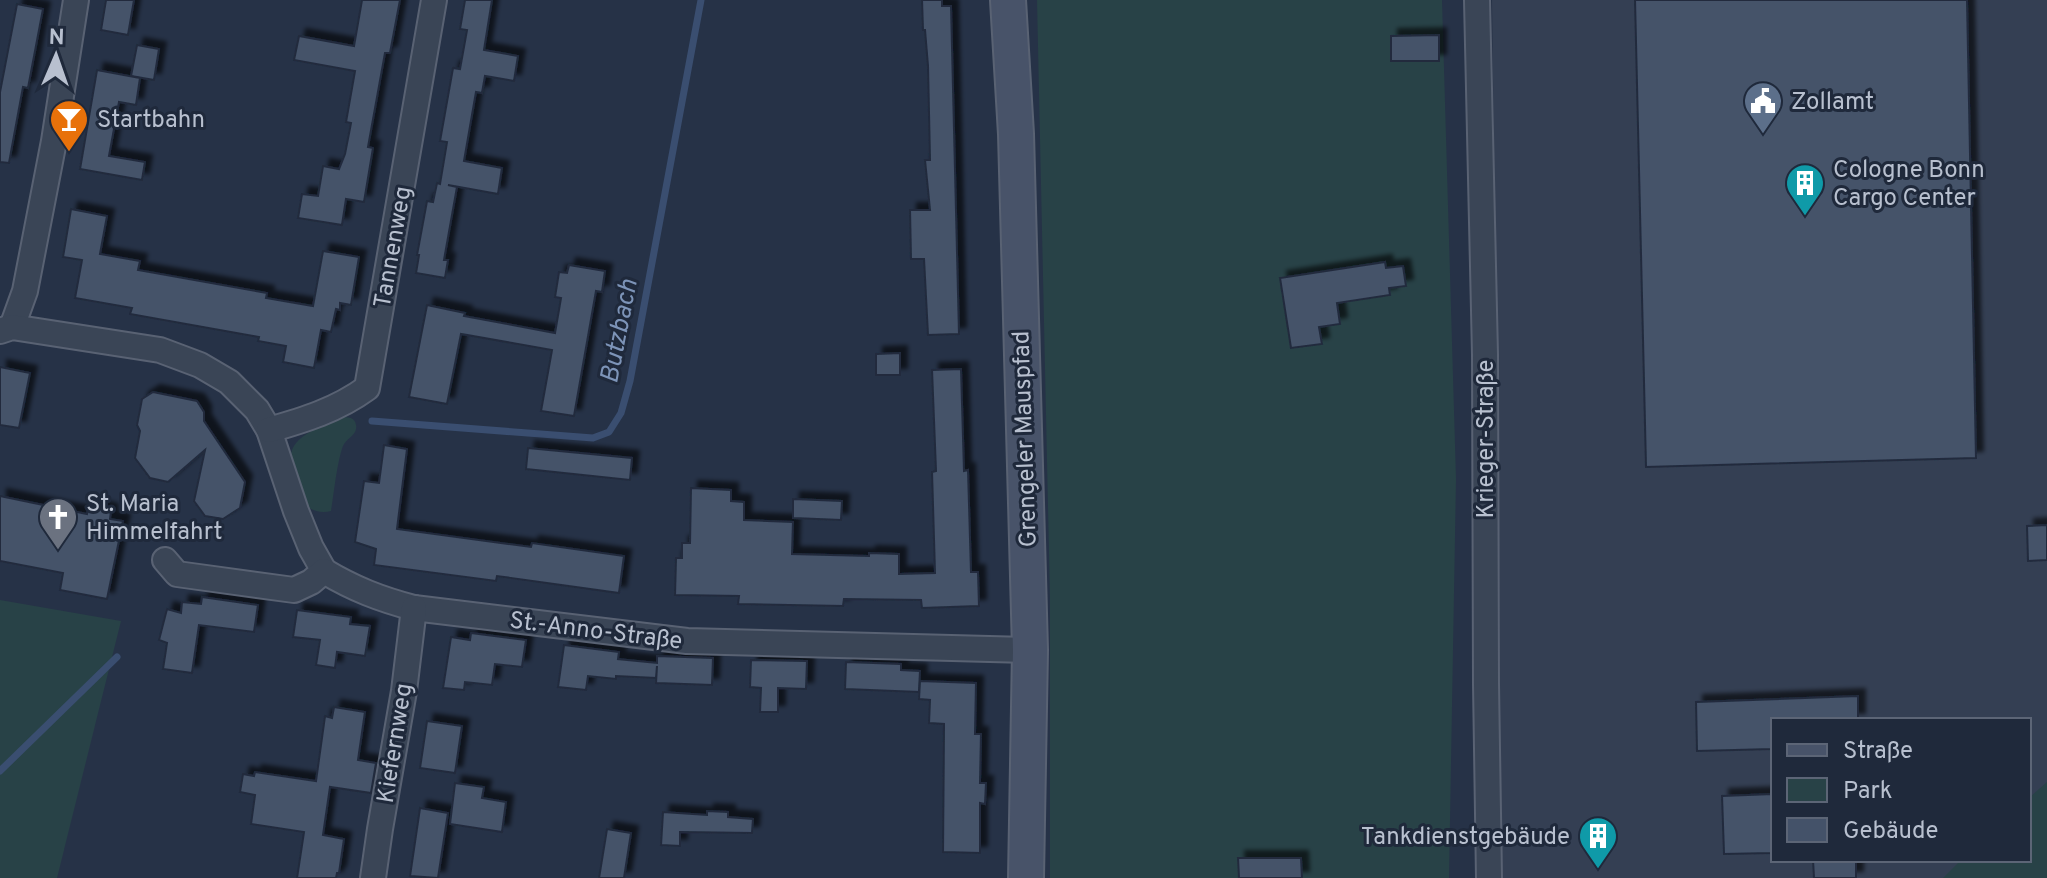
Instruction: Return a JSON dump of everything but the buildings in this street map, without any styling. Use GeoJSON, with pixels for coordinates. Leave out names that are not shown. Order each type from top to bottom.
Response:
{"type":"FeatureCollection","features":[{"type":"Feature","properties":{"kind":"main road","name":"Grengeler Mauspfad"},"geometry":{"type":"LineString","coordinates":[[1008,0],[1016,134],[1030,650],[1026,878]]}},
{"type":"Feature","properties":{"kind":"street"},"geometry":{"type":"LineString","coordinates":[[76,0],[54,141],[25,291],[6,329],[160,350],[200,365],[229,382],[257,410],[269,430],[301,523],[324,571],[294,590],[171,567]]}},
{"type":"Feature","properties":{"kind":"street","name":"Tannenweg"},"geometry":{"type":"LineString","coordinates":[[269,430],[317,416],[350,401],[367,388],[434,0]]}},
{"type":"Feature","properties":{"kind":"street","name":"Krieger-Straße"},"geometry":{"type":"LineString","coordinates":[[1477,0],[1485,339],[1489,878]]}},
{"type":"Feature","properties":{"kind":"street","name":"St.-Anno-Straße"},"geometry":{"type":"LineString","coordinates":[[324,571],[380,599],[414,608],[687,641],[1030,650]]}},
{"type":"Feature","properties":{"kind":"street","name":"Kiefernweg"},"geometry":{"type":"LineString","coordinates":[[373,878],[404,691],[414,608]]}},
{"type":"Feature","properties":{"kind":"shaded area"},"geometry":{"type":"Polygon","coordinates":[[[1492,0],[2047,0],[2047,878],[1499,878],[1500,626],[1492,0]]]}},
{"type":"Feature","properties":{"kind":"green space"},"geometry":{"type":"Polygon","coordinates":[[[1037,0],[1442,0],[1456,479],[1449,878],[1050,878],[1050,599],[1037,0]]]}},
{"type":"Feature","properties":{"kind":"green space"},"geometry":{"type":"Polygon","coordinates":[[[341,417],[353,419],[356,428],[341,453],[331,511],[316,511],[302,503],[293,471],[292,452],[295,444],[308,433],[341,417]]]}},
{"type":"Feature","properties":{"kind":"green space"},"geometry":{"type":"Polygon","coordinates":[[[0,600],[121,621],[57,878],[0,878],[0,600]]]}},
{"type":"Feature","properties":{"kind":"green space"},"geometry":{"type":"Polygon","coordinates":[[[2047,782],[2047,878],[1943,878],[1959,862],[2031,862],[2031,796],[2047,782]]]}},
{"type":"Feature","properties":{"kind":"waterway","name":"Butzbach"},"geometry":{"type":"LineString","coordinates":[[372,421],[593,438],[609,432],[621,413],[630,381],[701,0]]}},
{"type":"Feature","properties":{"kind":"waterway","name":"Butzbach"},"geometry":{"type":"LineString","coordinates":[[0,771],[117,657]]}},
{"type":"Feature","properties":{"kind":"place","name":"Zollamt"},"geometry":{"type":"Point","coordinates":[1763,135]}},
{"type":"Feature","properties":{"kind":"place","name":"Startbahn"},"geometry":{"type":"Point","coordinates":[69,153]}},
{"type":"Feature","properties":{"kind":"place","name":"Cologne Bonn Cargo Center"},"geometry":{"type":"Point","coordinates":[1805,217]}},
{"type":"Feature","properties":{"kind":"place","name":"St. Maria Himmelfahrt"},"geometry":{"type":"Point","coordinates":[58,551]}},
{"type":"Feature","properties":{"kind":"place","name":"Tankdienstgebäude"},"geometry":{"type":"Point","coordinates":[1598,870]}}]}
